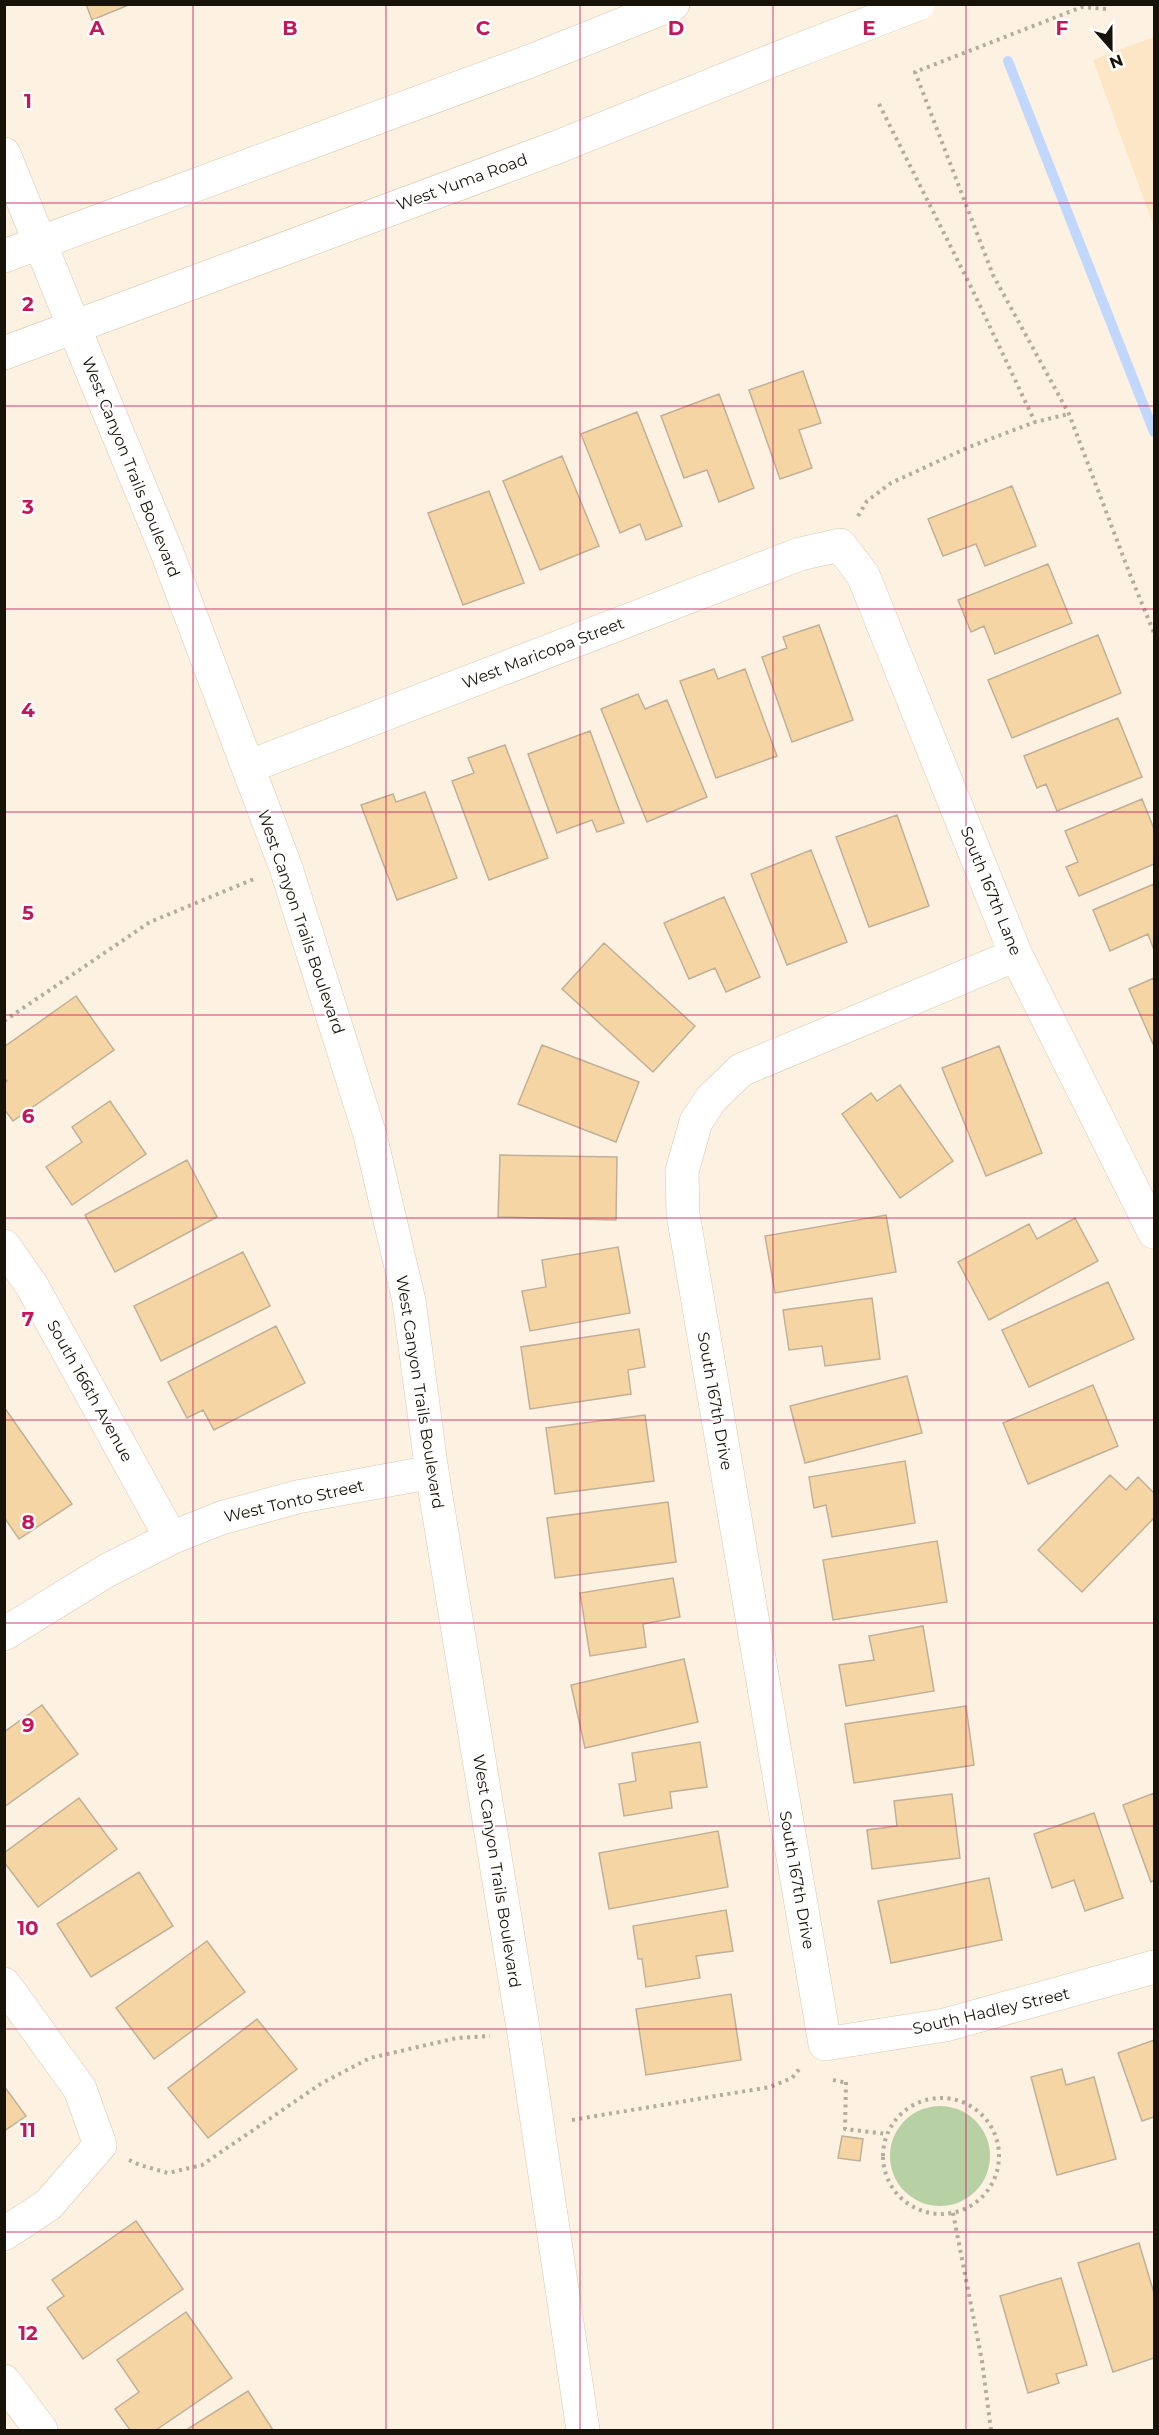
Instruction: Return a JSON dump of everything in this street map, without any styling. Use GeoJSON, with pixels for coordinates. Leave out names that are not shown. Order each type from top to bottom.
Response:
{"type":"FeatureCollection","features":[{"type":"Feature","properties":{"kind":"street"},"geometry":{"type":"LineString","coordinates":[[4,256],[532,60],[673,4]]}},
{"type":"Feature","properties":{"kind":"street","name":"West Yuma Road"},"geometry":{"type":"LineString","coordinates":[[4,353],[555,148],[918,4]]}},
{"type":"Feature","properties":{"kind":"street","name":"West Canyon Trails Boulevard"},"geometry":{"type":"LineString","coordinates":[[4,154],[166,550],[286,868],[370,1135],[409,1301],[432,1472],[524,2034],[583,2430]]}},
{"type":"Feature","properties":{"kind":"street","name":"West Maricopa Street"},"geometry":{"type":"LineString","coordinates":[[248,767],[800,554],[840,545]]}},
{"type":"Feature","properties":{"kind":"street","name":"South 167th Lane"},"geometry":{"type":"LineString","coordinates":[[840,545],[863,575],[1017,955],[1155,1232]]}},
{"type":"Feature","properties":{"kind":"street","name":"South 167th Drive"},"geometry":{"type":"LineString","coordinates":[[817,2056],[684,1214],[682,1171],[696,1122],[711,1099],[741,1070],[1017,955]]}},
{"type":"Feature","properties":{"kind":"street","name":"South 166th Avenue"},"geometry":{"type":"LineString","coordinates":[[4,1246],[33,1286],[171,1538]]}},
{"type":"Feature","properties":{"kind":"street","name":"West Tonto Street"},"geometry":{"type":"LineString","coordinates":[[4,1634],[105,1571],[171,1538],[221,1518],[297,1497],[432,1472]]}},
{"type":"Feature","properties":{"kind":"street","name":"South Hadley Street"},"geometry":{"type":"LineString","coordinates":[[817,2056],[945,2025],[1155,1967]]}},
{"type":"Feature","properties":{"kind":"street"},"geometry":{"type":"LineString","coordinates":[[4,1984],[80,2089],[100,2145],[48,2205],[4,2234]]}},
{"type":"Feature","properties":{"kind":"street"},"geometry":{"type":"LineString","coordinates":[[4,2381],[40,2430]]}},
{"type":"Feature","properties":{"kind":"path"},"geometry":{"type":"LineString","coordinates":[[1106,9],[1082,7],[915,72],[993,275],[1069,414],[1129,572],[1155,633]]}},
{"type":"Feature","properties":{"kind":"path"},"geometry":{"type":"LineString","coordinates":[[879,104],[972,289],[1035,422]]}},
{"type":"Feature","properties":{"kind":"path"},"geometry":{"type":"LineString","coordinates":[[840,545],[867,501],[891,483],[969,447],[1035,422],[1069,414]]}},
{"type":"Feature","properties":{"kind":"path"},"geometry":{"type":"LineString","coordinates":[[4,1021],[150,922],[234,885],[286,868]]}},
{"type":"Feature","properties":{"kind":"path"},"geometry":{"type":"LineString","coordinates":[[100,2145],[140,2165],[168,2173],[202,2165],[322,2084],[370,2058],[457,2038],[524,2034]]}},
{"type":"Feature","properties":{"kind":"path"},"geometry":{"type":"LineString","coordinates":[[537,2125],[770,2087],[792,2078],[804,2064],[817,2056],[847,2084],[845,2129],[887,2134]]}},
{"type":"Feature","properties":{"kind":"path"},"geometry":{"type":"LineString","coordinates":[[829,2080],[847,2084]]}},
{"type":"Feature","properties":{"kind":"path"},"geometry":{"type":"LineString","coordinates":[[937,2098],[956,2100],[973,2108],[988,2121],[996,2138],[999,2157],[995,2176],[986,2192],[971,2205],[953,2213],[934,2214],[916,2208],[900,2198],[889,2182],[883,2164],[887,2134],[902,2113],[918,2103],[937,2098]]}},
{"type":"Feature","properties":{"kind":"path"},"geometry":{"type":"LineString","coordinates":[[953,2213],[982,2361],[991,2430]]}},
{"type":"Feature","properties":{"kind":"shaded area"},"geometry":{"type":"Polygon","coordinates":[[[1154,37],[1154,227],[1093,60],[1154,37]]]}},
{"type":"Feature","properties":{"kind":"green space"},"geometry":{"type":"Polygon","coordinates":[[[940,2106],[959,2110],[975,2121],[986,2137],[990,2156],[986,2175],[975,2191],[959,2202],[940,2206],[921,2202],[905,2191],[894,2175],[890,2156],[894,2137],[905,2121],[921,2110],[940,2106]]]}},
{"type":"Feature","properties":{"kind":"building"},"geometry":{"type":"Polygon","coordinates":[[[86,4],[131,4],[92,20],[86,4]]]}},
{"type":"Feature","properties":{"kind":"building"},"geometry":{"type":"Polygon","coordinates":[[[803,371],[821,423],[799,430],[812,468],[780,479],[749,390],[803,371]]]}},
{"type":"Feature","properties":{"kind":"building"},"geometry":{"type":"Polygon","coordinates":[[[719,394],[754,488],[719,502],[707,470],[684,478],[661,416],[719,394]]]}},
{"type":"Feature","properties":{"kind":"building"},"geometry":{"type":"Polygon","coordinates":[[[637,412],[682,526],[646,540],[640,524],[620,533],[581,434],[637,412]]]}},
{"type":"Feature","properties":{"kind":"building"},"geometry":{"type":"Polygon","coordinates":[[[562,456],[599,546],[540,570],[503,481],[562,456]]]}},
{"type":"Feature","properties":{"kind":"building"},"geometry":{"type":"Polygon","coordinates":[[[1012,486],[1036,546],[985,566],[976,544],[943,556],[928,519],[1012,486]]]}},
{"type":"Feature","properties":{"kind":"building"},"geometry":{"type":"Polygon","coordinates":[[[489,491],[524,583],[463,605],[428,513],[489,491]]]}},
{"type":"Feature","properties":{"kind":"building"},"geometry":{"type":"Polygon","coordinates":[[[1048,564],[1072,623],[995,654],[984,626],[971,632],[958,600],[1048,564]]]}},
{"type":"Feature","properties":{"kind":"building"},"geometry":{"type":"Polygon","coordinates":[[[819,625],[853,720],[792,742],[762,657],[787,648],[783,637],[819,625]]]}},
{"type":"Feature","properties":{"kind":"building"},"geometry":{"type":"Polygon","coordinates":[[[1098,635],[1121,693],[1012,738],[988,680],[1098,635]]]}},
{"type":"Feature","properties":{"kind":"building"},"geometry":{"type":"Polygon","coordinates":[[[714,669],[718,679],[745,669],[777,756],[716,778],[680,681],[714,669]]]}},
{"type":"Feature","properties":{"kind":"building"},"geometry":{"type":"Polygon","coordinates":[[[638,694],[645,709],[667,700],[707,797],[647,822],[601,709],[638,694]]]}},
{"type":"Feature","properties":{"kind":"building"},"geometry":{"type":"Polygon","coordinates":[[[1118,718],[1142,777],[1057,811],[1046,784],[1037,788],[1024,756],[1118,718]]]}},
{"type":"Feature","properties":{"kind":"building"},"geometry":{"type":"Polygon","coordinates":[[[590,731],[624,823],[597,832],[592,820],[557,833],[528,754],[590,731]]]}},
{"type":"Feature","properties":{"kind":"building"},"geometry":{"type":"Polygon","coordinates":[[[505,745],[548,858],[489,880],[452,781],[474,773],[468,758],[505,745]]]}},
{"type":"Feature","properties":{"kind":"building"},"geometry":{"type":"Polygon","coordinates":[[[425,792],[457,878],[397,900],[361,805],[393,794],[396,802],[425,792]]]}},
{"type":"Feature","properties":{"kind":"building"},"geometry":{"type":"Polygon","coordinates":[[[1142,799],[1154,829],[1154,864],[1079,896],[1066,867],[1078,862],[1065,831],[1142,799]]]}},
{"type":"Feature","properties":{"kind":"building"},"geometry":{"type":"Polygon","coordinates":[[[897,815],[929,906],[869,927],[836,837],[897,815]]]}},
{"type":"Feature","properties":{"kind":"building"},"geometry":{"type":"Polygon","coordinates":[[[811,850],[847,942],[787,965],[751,874],[811,850]]]}},
{"type":"Feature","properties":{"kind":"building"},"geometry":{"type":"Polygon","coordinates":[[[1154,884],[1154,950],[1148,934],[1110,951],[1093,910],[1154,884]]]}},
{"type":"Feature","properties":{"kind":"building"},"geometry":{"type":"Polygon","coordinates":[[[724,897],[760,977],[726,992],[715,968],[689,979],[664,923],[724,897]]]}},
{"type":"Feature","properties":{"kind":"building"},"geometry":{"type":"Polygon","coordinates":[[[604,943],[695,1026],[653,1072],[562,989],[604,943]]]}},
{"type":"Feature","properties":{"kind":"building"},"geometry":{"type":"Polygon","coordinates":[[[1154,978],[1154,1046],[1129,989],[1154,978]]]}},
{"type":"Feature","properties":{"kind":"building"},"geometry":{"type":"Polygon","coordinates":[[[76,996],[114,1050],[13,1121],[4,1109],[4,1083],[7,1081],[4,1078],[4,1047],[76,996]]]}},
{"type":"Feature","properties":{"kind":"building"},"geometry":{"type":"Polygon","coordinates":[[[542,1045],[639,1082],[616,1142],[518,1104],[542,1045]]]}},
{"type":"Feature","properties":{"kind":"building"},"geometry":{"type":"Polygon","coordinates":[[[999,1046],[1042,1153],[986,1176],[942,1068],[999,1046]]]}},
{"type":"Feature","properties":{"kind":"building"},"geometry":{"type":"Polygon","coordinates":[[[900,1085],[953,1161],[900,1198],[842,1114],[871,1093],[877,1101],[900,1085]]]}},
{"type":"Feature","properties":{"kind":"building"},"geometry":{"type":"Polygon","coordinates":[[[110,1101],[146,1154],[72,1205],[46,1167],[82,1142],[72,1127],[110,1101]]]}},
{"type":"Feature","properties":{"kind":"building"},"geometry":{"type":"Polygon","coordinates":[[[500,1155],[617,1157],[616,1220],[498,1217],[500,1155]]]}},
{"type":"Feature","properties":{"kind":"building"},"geometry":{"type":"Polygon","coordinates":[[[187,1160],[217,1217],[115,1272],[85,1215],[187,1160]]]}},
{"type":"Feature","properties":{"kind":"building"},"geometry":{"type":"Polygon","coordinates":[[[886,1215],[896,1272],[775,1293],[765,1236],[886,1215]]]}},
{"type":"Feature","properties":{"kind":"building"},"geometry":{"type":"Polygon","coordinates":[[[1075,1218],[1098,1261],[989,1320],[958,1262],[1029,1224],[1037,1239],[1075,1218]]]}},
{"type":"Feature","properties":{"kind":"building"},"geometry":{"type":"Polygon","coordinates":[[[618,1247],[630,1313],[530,1331],[522,1291],[546,1287],[542,1260],[618,1247]]]}},
{"type":"Feature","properties":{"kind":"building"},"geometry":{"type":"Polygon","coordinates":[[[243,1252],[270,1306],[161,1361],[134,1306],[243,1252]]]}},
{"type":"Feature","properties":{"kind":"building"},"geometry":{"type":"Polygon","coordinates":[[[1108,1282],[1134,1339],[1029,1387],[1002,1330],[1108,1282]]]}},
{"type":"Feature","properties":{"kind":"building"},"geometry":{"type":"Polygon","coordinates":[[[872,1298],[880,1359],[825,1366],[822,1346],[789,1350],[783,1310],[872,1298]]]}},
{"type":"Feature","properties":{"kind":"building"},"geometry":{"type":"Polygon","coordinates":[[[276,1326],[305,1383],[214,1430],[203,1410],[187,1418],[168,1382],[276,1326]]]}},
{"type":"Feature","properties":{"kind":"building"},"geometry":{"type":"Polygon","coordinates":[[[639,1329],[645,1367],[628,1370],[631,1394],[530,1409],[521,1347],[639,1329]]]}},
{"type":"Feature","properties":{"kind":"building"},"geometry":{"type":"Polygon","coordinates":[[[907,1376],[922,1433],[805,1463],[790,1406],[907,1376]]]}},
{"type":"Feature","properties":{"kind":"building"},"geometry":{"type":"Polygon","coordinates":[[[1093,1385],[1118,1446],[1028,1484],[1003,1423],[1093,1385]]]}},
{"type":"Feature","properties":{"kind":"building"},"geometry":{"type":"Polygon","coordinates":[[[4,1407],[72,1504],[19,1539],[4,1517],[4,1407]]]}},
{"type":"Feature","properties":{"kind":"building"},"geometry":{"type":"Polygon","coordinates":[[[645,1415],[654,1481],[555,1494],[546,1428],[645,1415]]]}},
{"type":"Feature","properties":{"kind":"building"},"geometry":{"type":"Polygon","coordinates":[[[905,1461],[915,1523],[832,1537],[826,1505],[814,1508],[809,1477],[905,1461]]]}},
{"type":"Feature","properties":{"kind":"building"},"geometry":{"type":"Polygon","coordinates":[[[1110,1475],[1126,1490],[1138,1477],[1154,1493],[1154,1518],[1082,1592],[1038,1550],[1110,1475]]]}},
{"type":"Feature","properties":{"kind":"building"},"geometry":{"type":"Polygon","coordinates":[[[668,1502],[676,1562],[555,1578],[547,1518],[668,1502]]]}},
{"type":"Feature","properties":{"kind":"building"},"geometry":{"type":"Polygon","coordinates":[[[937,1541],[947,1602],[833,1620],[823,1560],[937,1541]]]}},
{"type":"Feature","properties":{"kind":"building"},"geometry":{"type":"Polygon","coordinates":[[[673,1578],[680,1617],[643,1624],[646,1647],[590,1656],[580,1593],[673,1578]]]}},
{"type":"Feature","properties":{"kind":"building"},"geometry":{"type":"Polygon","coordinates":[[[923,1626],[934,1691],[846,1706],[839,1665],[874,1660],[869,1636],[923,1626]]]}},
{"type":"Feature","properties":{"kind":"building"},"geometry":{"type":"Polygon","coordinates":[[[684,1659],[698,1722],[585,1748],[571,1685],[684,1659]]]}},
{"type":"Feature","properties":{"kind":"building"},"geometry":{"type":"Polygon","coordinates":[[[42,1705],[78,1754],[4,1807],[4,1732],[42,1705]]]}},
{"type":"Feature","properties":{"kind":"building"},"geometry":{"type":"Polygon","coordinates":[[[966,1706],[974,1765],[854,1783],[845,1724],[966,1706]]]}},
{"type":"Feature","properties":{"kind":"building"},"geometry":{"type":"Polygon","coordinates":[[[700,1742],[707,1787],[670,1792],[672,1808],[624,1816],[619,1784],[636,1781],[632,1753],[700,1742]]]}},
{"type":"Feature","properties":{"kind":"building"},"geometry":{"type":"Polygon","coordinates":[[[1154,1793],[1154,1880],[1151,1882],[1123,1805],[1154,1793]]]}},
{"type":"Feature","properties":{"kind":"building"},"geometry":{"type":"Polygon","coordinates":[[[952,1794],[960,1858],[872,1869],[867,1830],[897,1826],[894,1801],[952,1794]]]}},
{"type":"Feature","properties":{"kind":"building"},"geometry":{"type":"Polygon","coordinates":[[[79,1798],[117,1849],[38,1907],[4,1862],[4,1853],[79,1798]]]}},
{"type":"Feature","properties":{"kind":"building"},"geometry":{"type":"Polygon","coordinates":[[[1094,1813],[1123,1898],[1085,1911],[1074,1880],[1052,1888],[1034,1834],[1094,1813]]]}},
{"type":"Feature","properties":{"kind":"building"},"geometry":{"type":"Polygon","coordinates":[[[718,1831],[728,1887],[609,1909],[599,1853],[718,1831]]]}},
{"type":"Feature","properties":{"kind":"building"},"geometry":{"type":"Polygon","coordinates":[[[139,1872],[173,1926],[91,1977],[57,1924],[139,1872]]]}},
{"type":"Feature","properties":{"kind":"building"},"geometry":{"type":"Polygon","coordinates":[[[989,1878],[1002,1940],[891,1963],[878,1901],[989,1878]]]}},
{"type":"Feature","properties":{"kind":"building"},"geometry":{"type":"Polygon","coordinates":[[[726,1910],[733,1951],[696,1956],[700,1978],[646,1987],[642,1959],[638,1959],[633,1926],[726,1910]]]}},
{"type":"Feature","properties":{"kind":"building"},"geometry":{"type":"Polygon","coordinates":[[[207,1941],[245,1992],[154,2059],[116,2008],[207,1941]]]}},
{"type":"Feature","properties":{"kind":"building"},"geometry":{"type":"Polygon","coordinates":[[[731,1994],[741,2060],[646,2075],[636,2009],[731,1994]]]}},
{"type":"Feature","properties":{"kind":"building"},"geometry":{"type":"Polygon","coordinates":[[[257,2019],[297,2069],[208,2138],[168,2088],[257,2019]]]}},
{"type":"Feature","properties":{"kind":"building"},"geometry":{"type":"Polygon","coordinates":[[[1154,2040],[1154,2117],[1142,2121],[1118,2053],[1154,2040]]]}},
{"type":"Feature","properties":{"kind":"building"},"geometry":{"type":"Polygon","coordinates":[[[1062,2069],[1066,2085],[1094,2077],[1116,2159],[1057,2175],[1031,2077],[1062,2069]]]}},
{"type":"Feature","properties":{"kind":"building"},"geometry":{"type":"Polygon","coordinates":[[[4,2086],[26,2116],[4,2131],[4,2086]]]}},
{"type":"Feature","properties":{"kind":"building"},"geometry":{"type":"Polygon","coordinates":[[[842,2136],[863,2139],[860,2161],[838,2158],[842,2136]]]}},
{"type":"Feature","properties":{"kind":"building"},"geometry":{"type":"Polygon","coordinates":[[[136,2221],[183,2289],[83,2359],[47,2308],[64,2296],[52,2280],[136,2221]]]}},
{"type":"Feature","properties":{"kind":"building"},"geometry":{"type":"Polygon","coordinates":[[[1139,2243],[1154,2293],[1154,2358],[1113,2372],[1078,2263],[1139,2243]]]}},
{"type":"Feature","properties":{"kind":"building"},"geometry":{"type":"Polygon","coordinates":[[[1061,2278],[1087,2365],[1056,2374],[1059,2383],[1028,2393],[1000,2296],[1061,2278]]]}},
{"type":"Feature","properties":{"kind":"building"},"geometry":{"type":"Polygon","coordinates":[[[186,2312],[232,2378],[156,2430],[130,2430],[115,2409],[139,2392],[117,2360],[186,2312]]]}},
{"type":"Feature","properties":{"kind":"building"},"geometry":{"type":"Polygon","coordinates":[[[248,2391],[273,2430],[186,2430],[248,2391]]]}},
{"type":"Feature","properties":{"kind":"waterway"},"geometry":{"type":"LineString","coordinates":[[1008,61],[1154,432]]}}]}
